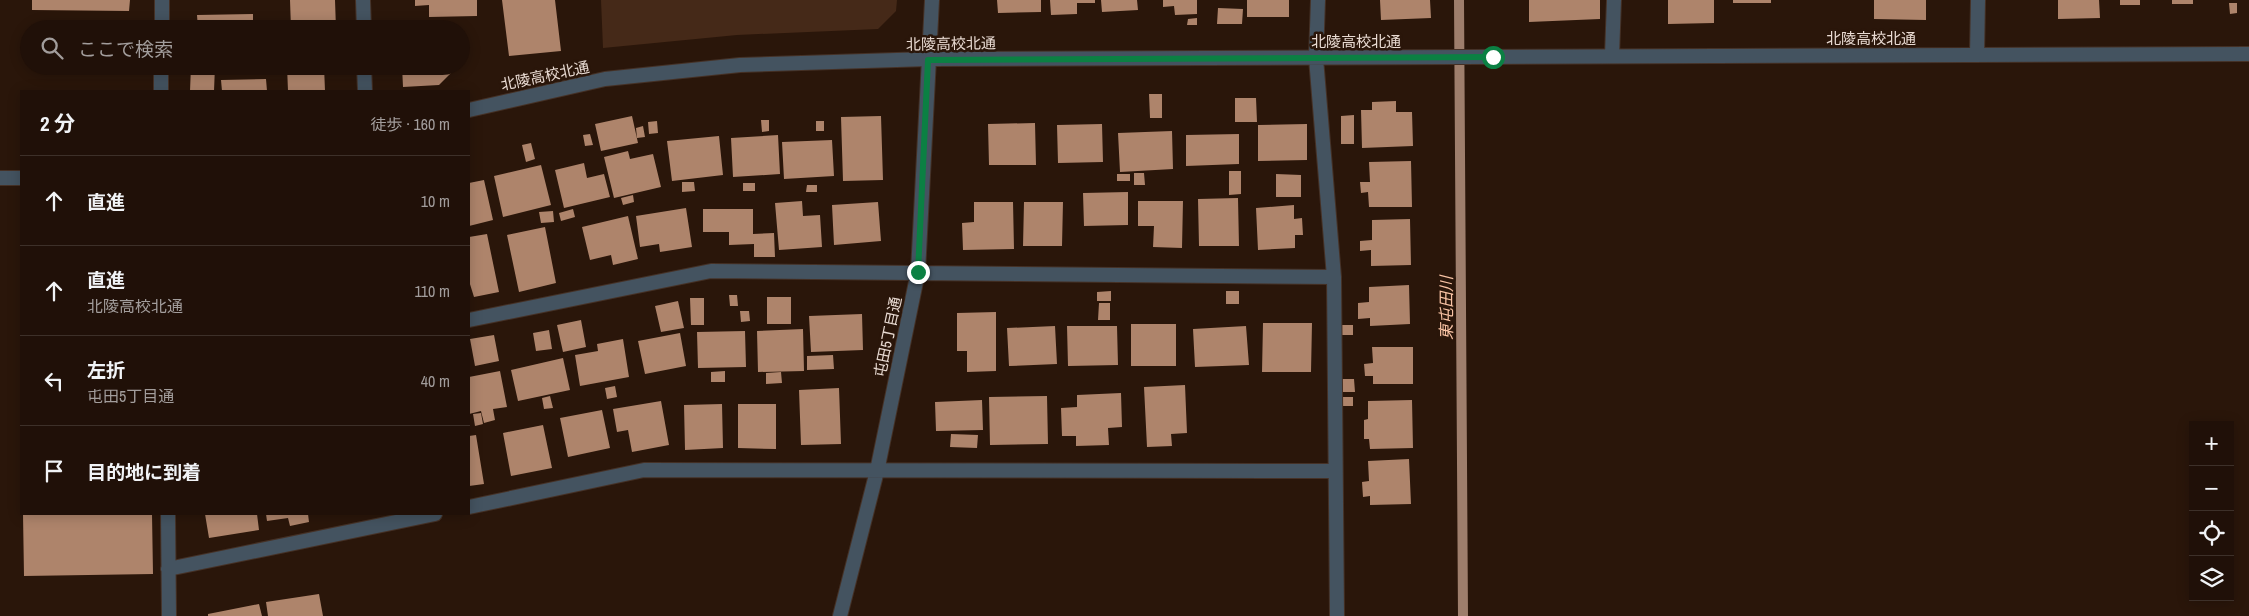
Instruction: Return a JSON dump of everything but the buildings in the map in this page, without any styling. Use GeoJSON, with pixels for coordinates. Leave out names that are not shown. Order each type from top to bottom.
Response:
{"type":"FeatureCollection","features":[{"type":"Feature","properties":{"kind":"street"},"geometry":{"type":"LineString","coordinates":[[162,0],[162,20]]}},
{"type":"Feature","properties":{"kind":"street"},"geometry":{"type":"LineString","coordinates":[[364,0],[364,20]]}},
{"type":"Feature","properties":{"kind":"street","name":"屯田5丁目通"},"geometry":{"type":"LineString","coordinates":[[840,616],[877,471],[918,272],[932,0]]}},
{"type":"Feature","properties":{"kind":"street"},"geometry":{"type":"LineString","coordinates":[[1318,0],[1316,58],[1334,277],[1334,470],[1337,616]]}},
{"type":"Feature","properties":{"kind":"street"},"geometry":{"type":"LineString","coordinates":[[1612,56],[1614,0]]}},
{"type":"Feature","properties":{"kind":"street"},"geometry":{"type":"LineString","coordinates":[[1977,55],[1978,0]]}},
{"type":"Feature","properties":{"kind":"street","name":"北陵高校北通"},"geometry":{"type":"LineString","coordinates":[[470,110],[605,80],[740,65],[928,60],[2249,54]]}},
{"type":"Feature","properties":{"kind":"street"},"geometry":{"type":"LineString","coordinates":[[161,90],[162,75]]}},
{"type":"Feature","properties":{"kind":"street"},"geometry":{"type":"LineString","coordinates":[[364,75],[364,90]]}},
{"type":"Feature","properties":{"kind":"street"},"geometry":{"type":"LineString","coordinates":[[0,178],[20,178]]}},
{"type":"Feature","properties":{"kind":"street"},"geometry":{"type":"LineString","coordinates":[[470,320],[711,271],[1334,277]]}},
{"type":"Feature","properties":{"kind":"street"},"geometry":{"type":"LineString","coordinates":[[470,507],[644,470],[1334,470]]}},
{"type":"Feature","properties":{"kind":"street"},"geometry":{"type":"LineString","coordinates":[[168,515],[169,616]]}},
{"type":"Feature","properties":{"kind":"street"},"geometry":{"type":"LineString","coordinates":[[168,569],[430,515]]}},
{"type":"Feature","properties":{"kind":"shaded area"},"geometry":{"type":"Polygon","coordinates":[[[601,0],[897,0],[896,11],[878,29],[737,35],[603,48],[601,0]]]}},
{"type":"Feature","properties":{"kind":"waterway","name":"東屯田川"},"geometry":{"type":"LineString","coordinates":[[1459,0],[1463,616]]}},
{"type":"Feature","properties":{"kind":"route"},"geometry":{"type":"LineString","coordinates":[[918,272],[928,60],[1493,57]]}}]}
